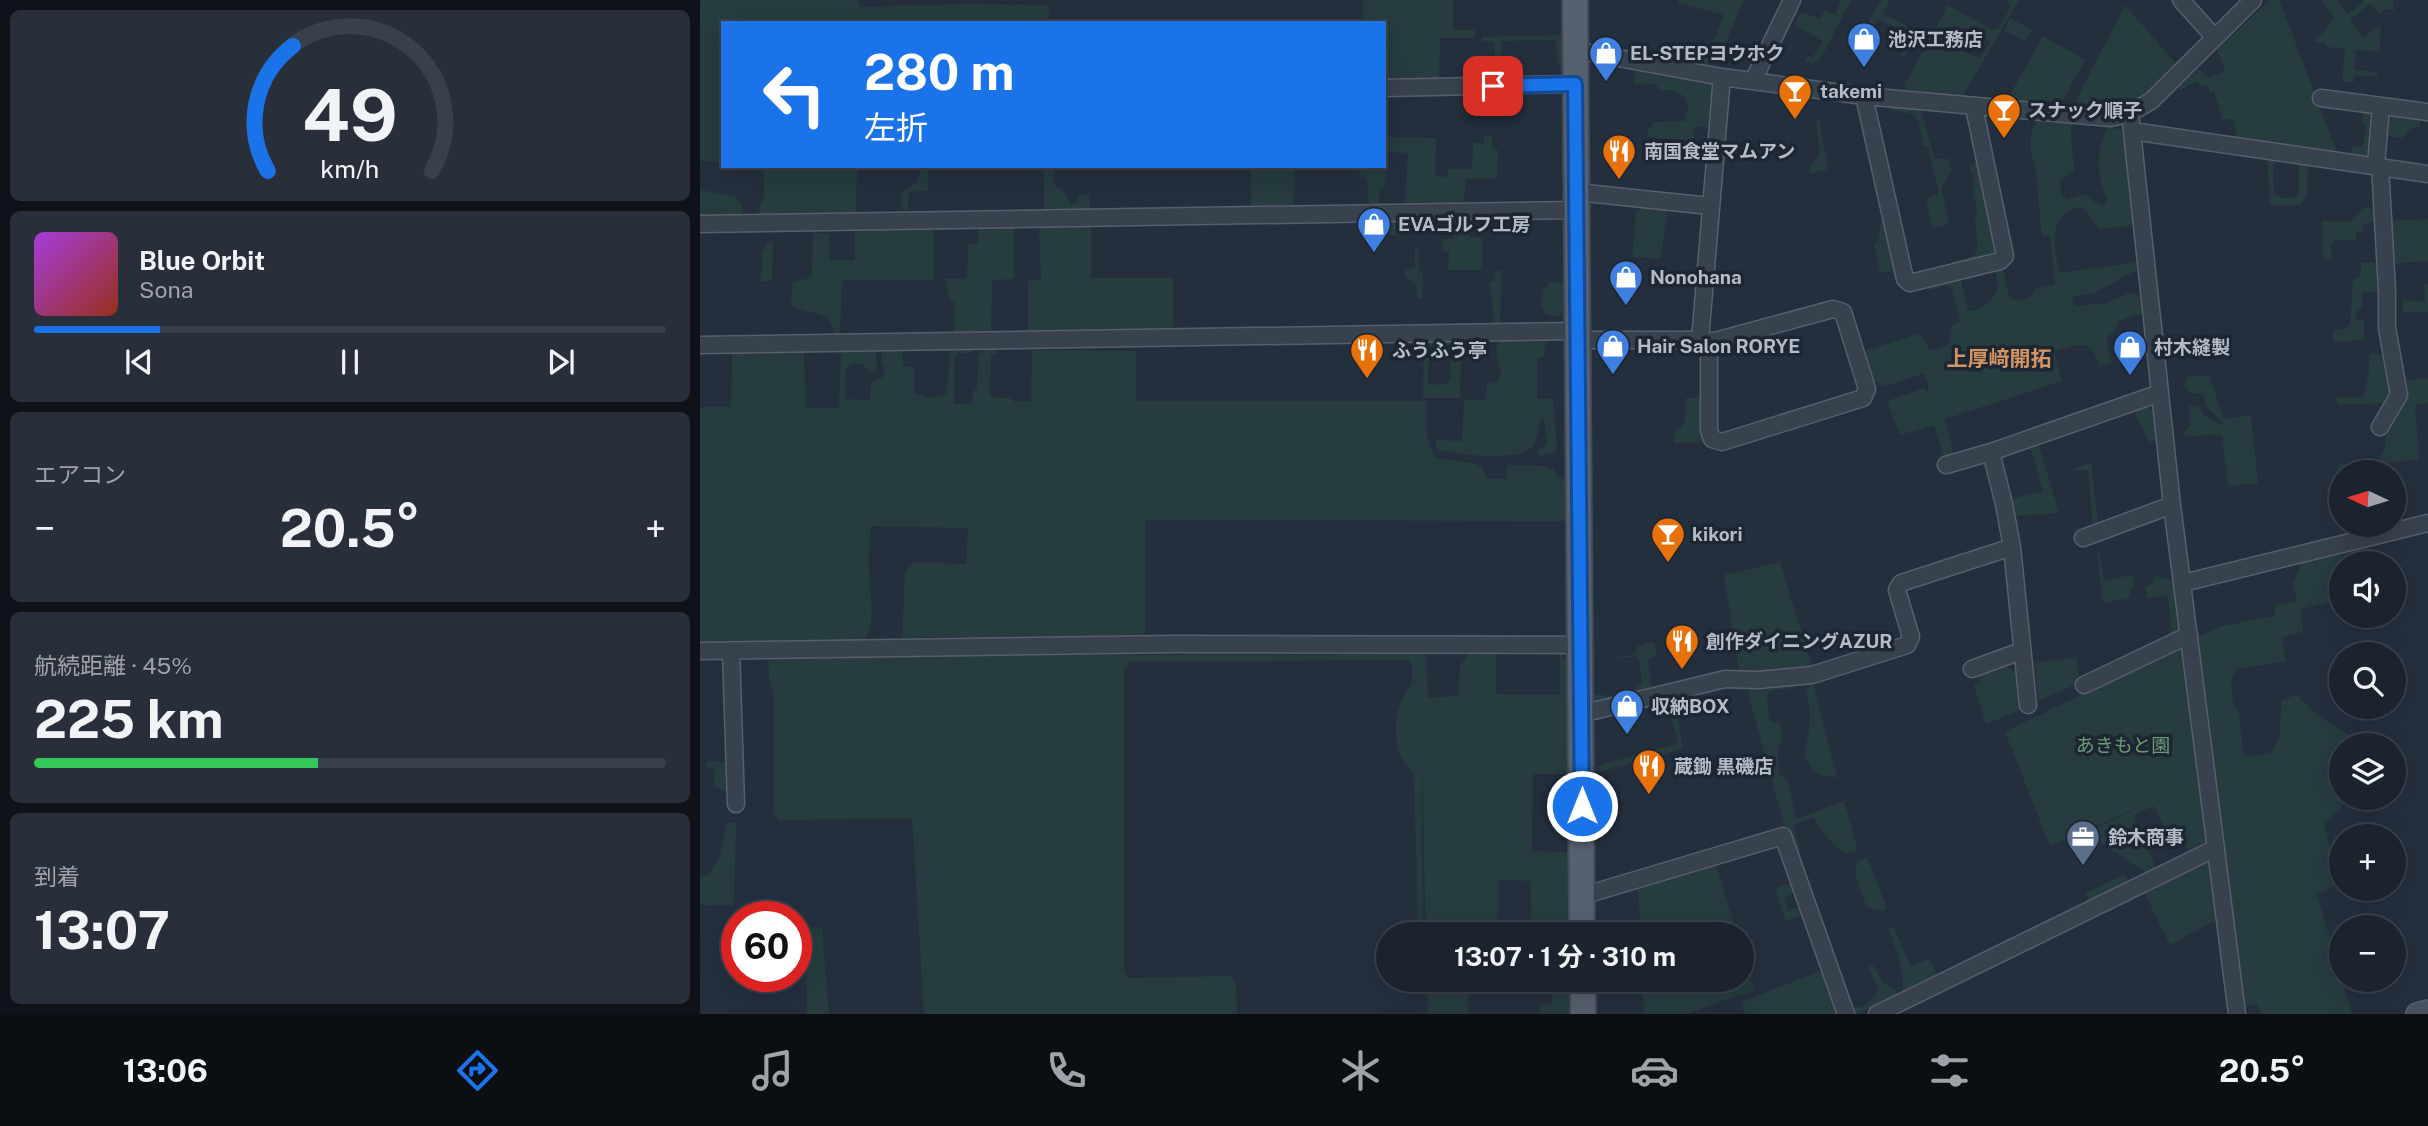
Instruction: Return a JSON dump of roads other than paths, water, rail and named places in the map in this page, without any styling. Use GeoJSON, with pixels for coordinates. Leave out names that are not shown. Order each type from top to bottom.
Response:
{"type":"FeatureCollection","features":[{"type":"Feature","properties":{"kind":"main road"},"geometry":{"type":"LineString","coordinates":[[1575,0],[1582,922]]}},
{"type":"Feature","properties":{"kind":"main road"},"geometry":{"type":"LineString","coordinates":[[1583,992],[1583,1014]]}},
{"type":"Feature","properties":{"kind":"street"},"geometry":{"type":"LineString","coordinates":[[1753,81],[1792,0]]}},
{"type":"Feature","properties":{"kind":"street"},"geometry":{"type":"LineString","coordinates":[[2181,0],[2216,37]]}},
{"type":"Feature","properties":{"kind":"street"},"geometry":{"type":"LineString","coordinates":[[1575,50],[1753,81],[1864,96],[2097,119],[2111,118],[2130,113],[2151,101],[2253,0]]}},
{"type":"Feature","properties":{"kind":"street"},"geometry":{"type":"LineString","coordinates":[[700,345],[1577,335],[1704,341],[1715,341],[1833,309],[1843,312],[1867,389],[1863,398],[1722,442],[1713,439],[1709,430],[1704,341],[1710,206],[1722,76]]}},
{"type":"Feature","properties":{"kind":"street"},"geometry":{"type":"LineString","coordinates":[[1386,88],[1575,84]]}},
{"type":"Feature","properties":{"kind":"street"},"geometry":{"type":"LineString","coordinates":[[1864,96],[1905,279],[1910,283],[2000,261],[2005,256],[1974,107]]}},
{"type":"Feature","properties":{"kind":"street"},"geometry":{"type":"LineString","coordinates":[[2321,98],[2428,112]]}},
{"type":"Feature","properties":{"kind":"street"},"geometry":{"type":"LineString","coordinates":[[2380,427],[2399,395],[2387,328],[2387,290],[2378,166],[2381,106]]}},
{"type":"Feature","properties":{"kind":"street"},"geometry":{"type":"LineString","coordinates":[[2130,113],[2172,505],[2237,1014]]}},
{"type":"Feature","properties":{"kind":"street"},"geometry":{"type":"LineString","coordinates":[[2132,131],[2428,174]]}},
{"type":"Feature","properties":{"kind":"street"},"geometry":{"type":"LineString","coordinates":[[700,224],[1576,201],[1710,206]]}},
{"type":"Feature","properties":{"kind":"street"},"geometry":{"type":"LineString","coordinates":[[1946,465],[2160,393]]}},
{"type":"Feature","properties":{"kind":"street"},"geometry":{"type":"LineString","coordinates":[[1991,452],[2012,547],[2028,705]]}},
{"type":"Feature","properties":{"kind":"street"},"geometry":{"type":"LineString","coordinates":[[2083,538],[2172,505]]}},
{"type":"Feature","properties":{"kind":"street"},"geometry":{"type":"LineString","coordinates":[[2183,583],[2428,523]]}},
{"type":"Feature","properties":{"kind":"street"},"geometry":{"type":"LineString","coordinates":[[1581,715],[1725,679],[1758,680],[1812,675],[1907,645],[1911,637],[1898,590],[1901,583],[2012,547]]}},
{"type":"Feature","properties":{"kind":"street"},"geometry":{"type":"LineString","coordinates":[[2084,685],[2189,635]]}},
{"type":"Feature","properties":{"kind":"street"},"geometry":{"type":"LineString","coordinates":[[700,651],[1173,644],[1580,645]]}},
{"type":"Feature","properties":{"kind":"street"},"geometry":{"type":"LineString","coordinates":[[731,650],[736,804]]}},
{"type":"Feature","properties":{"kind":"street"},"geometry":{"type":"LineString","coordinates":[[1972,669],[2021,651]]}},
{"type":"Feature","properties":{"kind":"street"},"geometry":{"type":"LineString","coordinates":[[1582,896],[1783,836],[1846,1014]]}},
{"type":"Feature","properties":{"kind":"street"},"geometry":{"type":"LineString","coordinates":[[1877,1014],[2216,848]]}},
{"type":"Feature","properties":{"kind":"street"},"geometry":{"type":"LineString","coordinates":[[2417,1014],[2428,1011]]}},
{"type":"Feature","properties":{"kind":"place","name":"池沢工務店"},"geometry":{"type":"Point","coordinates":[1864,69]}},
{"type":"Feature","properties":{"kind":"place","name":"EL-STEPヨウホク"},"geometry":{"type":"Point","coordinates":[1606,83]}},
{"type":"Feature","properties":{"kind":"place","name":"takemi"},"geometry":{"type":"Point","coordinates":[1795,121]}},
{"type":"Feature","properties":{"kind":"place","name":"スナック順子"},"geometry":{"type":"Point","coordinates":[2004,140]}},
{"type":"Feature","properties":{"kind":"place","name":"南国食堂マムアン"},"geometry":{"type":"Point","coordinates":[1619,181]}},
{"type":"Feature","properties":{"kind":"place","name":"EVAゴルフ工房"},"geometry":{"type":"Point","coordinates":[1374,254]}},
{"type":"Feature","properties":{"kind":"place","name":"Nonohana"},"geometry":{"type":"Point","coordinates":[1626,307]}},
{"type":"Feature","properties":{"kind":"place","name":"Hair Salon RORYE"},"geometry":{"type":"Point","coordinates":[1613,376]}},
{"type":"Feature","properties":{"kind":"place","name":"村木縫製"},"geometry":{"type":"Point","coordinates":[2130,377]}},
{"type":"Feature","properties":{"kind":"place","name":"ふうふう亭"},"geometry":{"type":"Point","coordinates":[1367,380]}},
{"type":"Feature","properties":{"kind":"place","name":"kikori"},"geometry":{"type":"Point","coordinates":[1668,564]}},
{"type":"Feature","properties":{"kind":"place","name":"創作ダイニングAZUR"},"geometry":{"type":"Point","coordinates":[1682,671]}},
{"type":"Feature","properties":{"kind":"place","name":"収納BOX"},"geometry":{"type":"Point","coordinates":[1627,736]}},
{"type":"Feature","properties":{"kind":"place","name":"蔵鋤 黒磯店"},"geometry":{"type":"Point","coordinates":[1649,796]}},
{"type":"Feature","properties":{"kind":"place","name":"鈴木商事"},"geometry":{"type":"Point","coordinates":[2083,867]}},
{"type":"Feature","properties":{"kind":"district","name":"上厚﨑開拓"},"geometry":{"type":"Point","coordinates":[1999,359]}},
{"type":"Feature","properties":{"kind":"park label","name":"あきもと園"},"geometry":{"type":"Point","coordinates":[2123,745]}}]}
